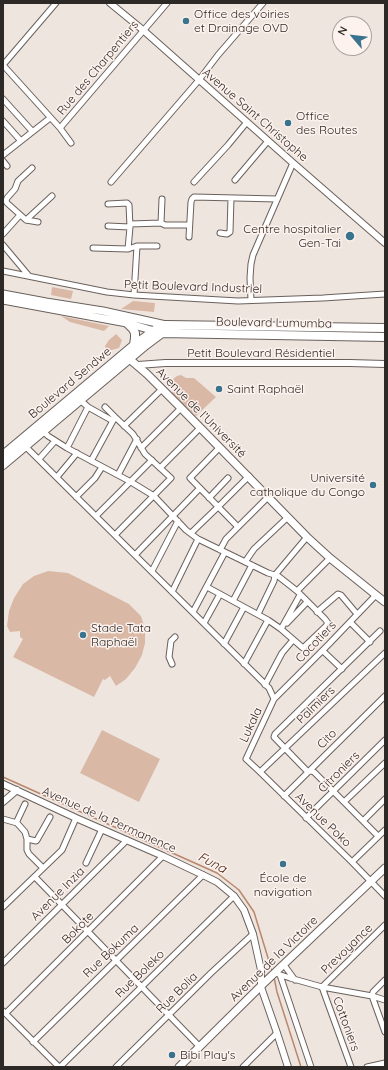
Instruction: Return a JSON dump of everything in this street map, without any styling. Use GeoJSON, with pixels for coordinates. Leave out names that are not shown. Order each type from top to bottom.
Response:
{"type":"FeatureCollection","features":[{"type":"Feature","properties":{"kind":"highway"},"geometry":{"type":"LineString","coordinates":[[127,324],[135,333],[134,344]]}},
{"type":"Feature","properties":{"kind":"highway","name":"Boulevard Lumumba"},"geometry":{"type":"LineString","coordinates":[[153,330],[166,325],[385,328]]}},
{"type":"Feature","properties":{"kind":"highway","name":"Boulevard Sendwe"},"geometry":{"type":"LineString","coordinates":[[3,465],[80,400],[126,356],[134,344],[153,330]]}},
{"type":"Feature","properties":{"kind":"highway","name":"Boulevard Lumumba"},"geometry":{"type":"LineString","coordinates":[[162,333],[385,337]]}},
{"type":"Feature","properties":{"kind":"highway","name":"Boulevard Sendwe"},"geometry":{"type":"LineString","coordinates":[[3,455],[126,356],[146,345],[162,333]]}},
{"type":"Feature","properties":{"kind":"main road","name":"Boulevard Lumumba"},"geometry":{"type":"LineString","coordinates":[[3,294],[104,311],[166,325]]}},
{"type":"Feature","properties":{"kind":"main road","name":"Boulevard Lumumba"},"geometry":{"type":"LineString","coordinates":[[3,300],[127,324],[162,333]]}},
{"type":"Feature","properties":{"kind":"main road","name":"Avenue de l’Université"},"geometry":{"type":"LineString","coordinates":[[126,356],[162,389],[249,476],[307,537],[374,598],[385,602]]}},
{"type":"Feature","properties":{"kind":"main road","name":"Avenue de la Victoire"},"geometry":{"type":"LineString","coordinates":[[179,1067],[261,986],[274,976],[385,868]]}},
{"type":"Feature","properties":{"kind":"street"},"geometry":{"type":"LineString","coordinates":[[56,3],[3,65],[60,128],[71,143]]}},
{"type":"Feature","properties":{"kind":"street","name":"Avenue Saint Christophe"},"geometry":{"type":"LineString","coordinates":[[110,3],[143,30],[385,243]]}},
{"type":"Feature","properties":{"kind":"street","name":"Rue des Charpentiers"},"geometry":{"type":"LineString","coordinates":[[60,128],[167,3]]}},
{"type":"Feature","properties":{"kind":"street"},"geometry":{"type":"LineString","coordinates":[[111,182],[263,3]]}},
{"type":"Feature","properties":{"kind":"street"},"geometry":{"type":"LineString","coordinates":[[3,99],[32,131]]}},
{"type":"Feature","properties":{"kind":"street"},"geometry":{"type":"LineString","coordinates":[[3,155],[50,118]]}},
{"type":"Feature","properties":{"kind":"street"},"geometry":{"type":"LineString","coordinates":[[3,121],[21,141]]}},
{"type":"Feature","properties":{"kind":"street"},"geometry":{"type":"LineString","coordinates":[[194,182],[247,122]]}},
{"type":"Feature","properties":{"kind":"street"},"geometry":{"type":"LineString","coordinates":[[235,180],[268,141]]}},
{"type":"Feature","properties":{"kind":"street"},"geometry":{"type":"LineString","coordinates":[[3,161],[7,166]]}},
{"type":"Feature","properties":{"kind":"street"},"geometry":{"type":"LineString","coordinates":[[251,300],[250,278],[253,255],[293,163]]}},
{"type":"Feature","properties":{"kind":"street"},"geometry":{"type":"LineString","coordinates":[[32,168],[18,181],[15,189],[6,200],[7,203],[26,220],[38,222]]}},
{"type":"Feature","properties":{"kind":"street"},"geometry":{"type":"LineString","coordinates":[[26,220],[52,196]]}},
{"type":"Feature","properties":{"kind":"street"},"geometry":{"type":"LineString","coordinates":[[189,237],[191,202],[194,197],[278,199]]}},
{"type":"Feature","properties":{"kind":"street"},"geometry":{"type":"LineString","coordinates":[[220,233],[227,234],[230,232],[231,198]]}},
{"type":"Feature","properties":{"kind":"street"},"geometry":{"type":"LineString","coordinates":[[161,223],[162,199]]}},
{"type":"Feature","properties":{"kind":"street"},"geometry":{"type":"LineString","coordinates":[[108,204],[128,204],[130,225],[128,249]]}},
{"type":"Feature","properties":{"kind":"street"},"geometry":{"type":"LineString","coordinates":[[3,234],[20,215]]}},
{"type":"Feature","properties":{"kind":"street"},"geometry":{"type":"LineString","coordinates":[[108,226],[161,223],[165,225],[189,226]]}},
{"type":"Feature","properties":{"kind":"street"},"geometry":{"type":"LineString","coordinates":[[3,245],[29,276]]}},
{"type":"Feature","properties":{"kind":"street"},"geometry":{"type":"LineString","coordinates":[[134,296],[137,246]]}},
{"type":"Feature","properties":{"kind":"street"},"geometry":{"type":"LineString","coordinates":[[93,248],[128,249],[137,246],[157,246]]}},
{"type":"Feature","properties":{"kind":"street","name":"Petit Boulevard Industriel"},"geometry":{"type":"LineString","coordinates":[[3,271],[106,292],[134,296],[213,300],[251,300],[323,298],[385,294]]}},
{"type":"Feature","properties":{"kind":"street","name":"Petit Boulevard Résidentiel"},"geometry":{"type":"LineString","coordinates":[[138,366],[165,364],[385,364]]}},
{"type":"Feature","properties":{"kind":"street"},"geometry":{"type":"LineString","coordinates":[[124,426],[162,389]]}},
{"type":"Feature","properties":{"kind":"street"},"geometry":{"type":"LineString","coordinates":[[80,400],[88,407],[114,419],[124,426],[137,438],[141,448],[171,478],[115,535]]}},
{"type":"Feature","properties":{"kind":"street"},"geometry":{"type":"LineString","coordinates":[[67,448],[88,407]]}},
{"type":"Feature","properties":{"kind":"street"},"geometry":{"type":"LineString","coordinates":[[105,407],[114,419]]}},
{"type":"Feature","properties":{"kind":"street"},"geometry":{"type":"LineString","coordinates":[[141,448],[181,408]]}},
{"type":"Feature","properties":{"kind":"street"},"geometry":{"type":"LineString","coordinates":[[91,461],[114,419]]}},
{"type":"Feature","properties":{"kind":"street"},"geometry":{"type":"LineString","coordinates":[[160,468],[200,428]]}},
{"type":"Feature","properties":{"kind":"street"},"geometry":{"type":"LineString","coordinates":[[43,431],[55,441],[77,454],[102,466],[154,496],[191,534],[198,539],[268,573],[275,574],[298,593],[327,622],[326,626],[304,648],[301,648],[282,629],[258,614],[207,587]]}},
{"type":"Feature","properties":{"kind":"street"},"geometry":{"type":"LineString","coordinates":[[118,475],[137,438]]}},
{"type":"Feature","properties":{"kind":"street"},"geometry":{"type":"LineString","coordinates":[[39,459],[55,441]]}},
{"type":"Feature","properties":{"kind":"street"},"geometry":{"type":"LineString","coordinates":[[26,446],[265,685],[271,692],[274,699]]}},
{"type":"Feature","properties":{"kind":"street"},"geometry":{"type":"LineString","coordinates":[[220,447],[190,478],[238,527]]}},
{"type":"Feature","properties":{"kind":"street"},"geometry":{"type":"LineString","coordinates":[[57,477],[77,454]]}},
{"type":"Feature","properties":{"kind":"street"},"geometry":{"type":"LineString","coordinates":[[96,516],[152,460]]}},
{"type":"Feature","properties":{"kind":"street"},"geometry":{"type":"LineString","coordinates":[[76,497],[95,478],[102,466]]}},
{"type":"Feature","properties":{"kind":"street"},"geometry":{"type":"LineString","coordinates":[[191,534],[249,476]]}},
{"type":"Feature","properties":{"kind":"street"},"geometry":{"type":"LineString","coordinates":[[208,498],[228,478]]}},
{"type":"Feature","properties":{"kind":"street"},"geometry":{"type":"LineString","coordinates":[[134,554],[200,488]]}},
{"type":"Feature","properties":{"kind":"street"},"geometry":{"type":"LineString","coordinates":[[193,612],[207,587],[226,539],[268,497]]}},
{"type":"Feature","properties":{"kind":"street"},"geometry":{"type":"LineString","coordinates":[[245,562],[254,550],[288,517]]}},
{"type":"Feature","properties":{"kind":"street"},"geometry":{"type":"LineString","coordinates":[[152,571],[178,521]]}},
{"type":"Feature","properties":{"kind":"street"},"geometry":{"type":"LineString","coordinates":[[258,614],[274,581],[275,574],[307,537]]}},
{"type":"Feature","properties":{"kind":"street"},"geometry":{"type":"LineString","coordinates":[[172,592],[198,539]]}},
{"type":"Feature","properties":{"kind":"street"},"geometry":{"type":"LineString","coordinates":[[282,629],[298,593],[330,558]]}},
{"type":"Feature","properties":{"kind":"street"},"geometry":{"type":"LineString","coordinates":[[233,601],[252,565]]}},
{"type":"Feature","properties":{"kind":"street"},"geometry":{"type":"LineString","coordinates":[[204,623],[220,594]]}},
{"type":"Feature","properties":{"kind":"street"},"geometry":{"type":"LineString","coordinates":[[317,612],[338,594],[341,595],[357,614]]}},
{"type":"Feature","properties":{"kind":"street","name":"Cocotiers"},"geometry":{"type":"LineString","coordinates":[[274,699],[374,598]]}},
{"type":"Feature","properties":{"kind":"street"},"geometry":{"type":"LineString","coordinates":[[282,629],[307,602]]}},
{"type":"Feature","properties":{"kind":"street"},"geometry":{"type":"LineString","coordinates":[[224,644],[244,607]]}},
{"type":"Feature","properties":{"kind":"street"},"geometry":{"type":"LineString","coordinates":[[244,664],[268,620]]}},
{"type":"Feature","properties":{"kind":"street"},"geometry":{"type":"LineString","coordinates":[[350,622],[370,642]]}},
{"type":"Feature","properties":{"kind":"street"},"geometry":{"type":"LineString","coordinates":[[378,836],[314,772],[308,772],[285,749],[274,737],[274,735],[380,631]]}},
{"type":"Feature","properties":{"kind":"street"},"geometry":{"type":"LineString","coordinates":[[172,664],[169,657],[171,641],[174,637]]}},
{"type":"Feature","properties":{"kind":"street"},"geometry":{"type":"LineString","coordinates":[[265,685],[282,653],[293,640]]}},
{"type":"Feature","properties":{"kind":"street"},"geometry":{"type":"LineString","coordinates":[[323,651],[342,669]]}},
{"type":"Feature","properties":{"kind":"street","name":"Palmiers"},"geometry":{"type":"LineString","coordinates":[[260,772],[385,653]]}},
{"type":"Feature","properties":{"kind":"street","name":"Cito"},"geometry":{"type":"LineString","coordinates":[[284,796],[385,696]]}},
{"type":"Feature","properties":{"kind":"street","name":"Lukala"},"geometry":{"type":"LineString","coordinates":[[246,759],[274,699]]}},
{"type":"Feature","properties":{"kind":"street","name":"Citroniers"},"geometry":{"type":"LineString","coordinates":[[306,818],[385,740]]}},
{"type":"Feature","properties":{"kind":"street","name":"Avenue Poko"},"geometry":{"type":"LineString","coordinates":[[246,759],[385,896]]}},
{"type":"Feature","properties":{"kind":"street"},"geometry":{"type":"LineString","coordinates":[[344,802],[385,763]]}},
{"type":"Feature","properties":{"kind":"street","name":"Avenue de la Permanence"},"geometry":{"type":"LineString","coordinates":[[3,784],[203,875],[217,882],[234,896],[244,910],[253,934],[261,970],[261,986],[288,1067]]}},
{"type":"Feature","properties":{"kind":"street"},"geometry":{"type":"LineString","coordinates":[[3,802],[17,790]]}},
{"type":"Feature","properties":{"kind":"street"},"geometry":{"type":"LineString","coordinates":[[363,821],[385,799]]}},
{"type":"Feature","properties":{"kind":"street"},"geometry":{"type":"LineString","coordinates":[[17,823],[25,804]]}},
{"type":"Feature","properties":{"kind":"street"},"geometry":{"type":"LineString","coordinates":[[27,839],[36,841],[50,817]]}},
{"type":"Feature","properties":{"kind":"street"},"geometry":{"type":"LineString","coordinates":[[3,907],[62,850],[76,818]]}},
{"type":"Feature","properties":{"kind":"street"},"geometry":{"type":"LineString","coordinates":[[3,819],[17,823],[24,830],[29,854],[43,868]]}},
{"type":"Feature","properties":{"kind":"street","name":"Avenue Inzia"},"geometry":{"type":"LineString","coordinates":[[86,862],[102,829]]}},
{"type":"Feature","properties":{"kind":"street"},"geometry":{"type":"LineString","coordinates":[[352,862],[385,830]]}},
{"type":"Feature","properties":{"kind":"street","name":"Avenue Inzia"},"geometry":{"type":"LineString","coordinates":[[3,963],[127,840]]}},
{"type":"Feature","properties":{"kind":"street","name":"Bokote"},"geometry":{"type":"LineString","coordinates":[[4,1012],[88,932],[163,856]]}},
{"type":"Feature","properties":{"kind":"street","name":"Rue Bokuma"},"geometry":{"type":"LineString","coordinates":[[34,1042],[203,875]]}},
{"type":"Feature","properties":{"kind":"street"},"geometry":{"type":"LineString","coordinates":[[35,877],[200,1047]]}},
{"type":"Feature","properties":{"kind":"street","name":"Rue Boleko"},"geometry":{"type":"LineString","coordinates":[[60,1067],[234,896]]}},
{"type":"Feature","properties":{"kind":"street","name":"Prevoyance"},"geometry":{"type":"LineString","coordinates":[[322,987],[385,926]]}},
{"type":"Feature","properties":{"kind":"street","name":"Rue Bolia"},"geometry":{"type":"LineString","coordinates":[[116,1067],[211,973],[253,934]]}},
{"type":"Feature","properties":{"kind":"street"},"geometry":{"type":"LineString","coordinates":[[284,965],[295,980]]}},
{"type":"Feature","properties":{"kind":"street"},"geometry":{"type":"LineString","coordinates":[[261,970],[274,976],[385,1000]]}},
{"type":"Feature","properties":{"kind":"street"},"geometry":{"type":"LineString","coordinates":[[274,976],[312,1067]]}},
{"type":"Feature","properties":{"kind":"street"},"geometry":{"type":"LineString","coordinates":[[385,980],[373,992],[372,996],[385,1032]]}},
{"type":"Feature","properties":{"kind":"street","name":"Cottoniers"},"geometry":{"type":"LineString","coordinates":[[322,987],[351,1067]]}},
{"type":"Feature","properties":{"kind":"street"},"geometry":{"type":"LineString","coordinates":[[4,1012],[60,1067]]}},
{"type":"Feature","properties":{"kind":"street"},"geometry":{"type":"LineString","coordinates":[[242,1067],[277,1033]]}},
{"type":"Feature","properties":{"kind":"street"},"geometry":{"type":"LineString","coordinates":[[367,1067],[385,1063]]}},
{"type":"Feature","properties":{"kind":"shaded area"},"geometry":{"type":"Polygon","coordinates":[[[52,287],[73,291],[71,299],[51,295],[52,287]]]}},
{"type":"Feature","properties":{"kind":"shaded area"},"geometry":{"type":"Polygon","coordinates":[[[133,301],[155,303],[154,312],[121,309],[133,301]]]}},
{"type":"Feature","properties":{"kind":"shaded area"},"geometry":{"type":"Polygon","coordinates":[[[61,316],[109,326],[104,331],[70,322],[61,316]]]}},
{"type":"Feature","properties":{"kind":"shaded area"},"geometry":{"type":"Polygon","coordinates":[[[116,334],[122,340],[119,348],[108,351],[106,350],[105,346],[116,334]]]}},
{"type":"Feature","properties":{"kind":"shaded area"},"geometry":{"type":"Polygon","coordinates":[[[181,375],[186,378],[194,378],[216,397],[196,416],[171,393],[176,388],[172,383],[173,379],[181,375]]]}},
{"type":"Feature","properties":{"kind":"shaded area","name":"Stade Tata Raphaël"},"geometry":{"type":"Polygon","coordinates":[[[48,571],[68,573],[129,604],[141,616],[145,629],[145,643],[142,655],[135,668],[126,679],[116,686],[110,676],[105,680],[103,679],[94,697],[13,657],[23,639],[20,637],[20,631],[10,632],[7,626],[9,611],[14,598],[23,584],[34,576],[48,571]]]}},
{"type":"Feature","properties":{"kind":"shaded area"},"geometry":{"type":"Polygon","coordinates":[[[102,730],[160,759],[139,802],[80,773],[102,730]]]}},
{"type":"Feature","properties":{"kind":"waterway","name":"Funa"},"geometry":{"type":"LineString","coordinates":[[3,777],[217,873],[239,890],[254,912],[272,971]]}},
{"type":"Feature","properties":{"kind":"waterway","name":"Funa"},"geometry":{"type":"LineString","coordinates":[[274,977],[277,992],[301,1067]]}},
{"type":"Feature","properties":{"kind":"place","name":"Office des voiries et Drainage OVD"},"geometry":{"type":"Point","coordinates":[186,21]}},
{"type":"Feature","properties":{"kind":"place","name":"Office des Routes"},"geometry":{"type":"Point","coordinates":[288,123]}},
{"type":"Feature","properties":{"kind":"place","name":"Centre hospitalier Gen-Tai"},"geometry":{"type":"Point","coordinates":[350,236]}},
{"type":"Feature","properties":{"kind":"place","name":"Saint Raphaël"},"geometry":{"type":"Point","coordinates":[219,389]}},
{"type":"Feature","properties":{"kind":"place","name":"Université catholique du Congo"},"geometry":{"type":"Point","coordinates":[373,485]}},
{"type":"Feature","properties":{"kind":"place","name":"Stade Tata Raphaël"},"geometry":{"type":"Point","coordinates":[83,635]}},
{"type":"Feature","properties":{"kind":"place","name":"École de navigation"},"geometry":{"type":"Point","coordinates":[283,864]}},
{"type":"Feature","properties":{"kind":"place","name":"Bibi Play's"},"geometry":{"type":"Point","coordinates":[172,1055]}}]}
